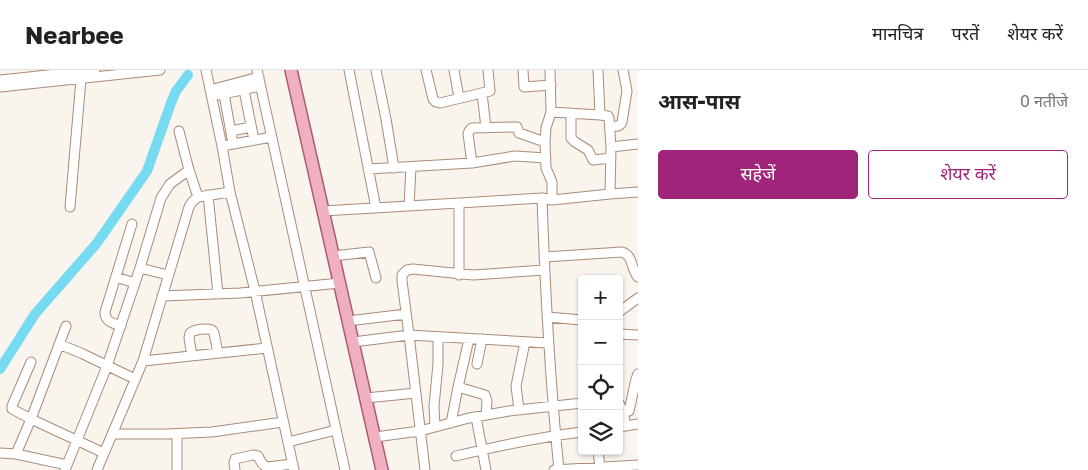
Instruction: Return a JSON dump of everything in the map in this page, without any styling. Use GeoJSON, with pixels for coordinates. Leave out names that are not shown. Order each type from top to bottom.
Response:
{"type":"FeatureCollection","features":[{"type":"Feature","properties":{"kind":"main road"},"geometry":{"type":"LineString","coordinates":[[291,70],[382,470]]}},
{"type":"Feature","properties":{"kind":"street"},"geometry":{"type":"LineString","coordinates":[[0,80],[95,70]]}},
{"type":"Feature","properties":{"kind":"street"},"geometry":{"type":"LineString","coordinates":[[0,87],[160,70]]}},
{"type":"Feature","properties":{"kind":"street"},"geometry":{"type":"LineString","coordinates":[[206,70],[230,192],[293,467],[267,467],[264,466],[258,456],[253,455],[235,460],[235,470]]}},
{"type":"Feature","properties":{"kind":"street"},"geometry":{"type":"LineString","coordinates":[[349,70],[376,208]]}},
{"type":"Feature","properties":{"kind":"street"},"geometry":{"type":"LineString","coordinates":[[376,70],[394,168]]}},
{"type":"Feature","properties":{"kind":"street"},"geometry":{"type":"LineString","coordinates":[[426,70],[433,99],[440,103],[490,91],[488,70]]}},
{"type":"Feature","properties":{"kind":"street"},"geometry":{"type":"LineString","coordinates":[[454,70],[459,98]]}},
{"type":"Feature","properties":{"kind":"street"},"geometry":{"type":"LineString","coordinates":[[523,70],[524,87],[551,85]]}},
{"type":"Feature","properties":{"kind":"street"},"geometry":{"type":"LineString","coordinates":[[550,70],[551,112],[546,128],[545,142],[546,168],[552,182],[552,200]]}},
{"type":"Feature","properties":{"kind":"street"},"geometry":{"type":"LineString","coordinates":[[598,70],[600,116]]}},
{"type":"Feature","properties":{"kind":"street"},"geometry":{"type":"LineString","coordinates":[[610,126],[618,126],[622,122],[627,91],[623,70]]}},
{"type":"Feature","properties":{"kind":"street"},"geometry":{"type":"LineString","coordinates":[[211,94],[259,78]]}},
{"type":"Feature","properties":{"kind":"street"},"geometry":{"type":"LineString","coordinates":[[211,94],[224,94],[244,90],[259,78]]}},
{"type":"Feature","properties":{"kind":"street"},"geometry":{"type":"LineString","coordinates":[[259,78],[345,470]]}},
{"type":"Feature","properties":{"kind":"street"},"geometry":{"type":"LineString","coordinates":[[70,207],[81,79]]}},
{"type":"Feature","properties":{"kind":"street"},"geometry":{"type":"LineString","coordinates":[[244,90],[254,140]]}},
{"type":"Feature","properties":{"kind":"street"},"geometry":{"type":"LineString","coordinates":[[482,93],[486,128]]}},
{"type":"Feature","properties":{"kind":"street"},"geometry":{"type":"LineString","coordinates":[[224,94],[233,144]]}},
{"type":"Feature","properties":{"kind":"street"},"geometry":{"type":"LineString","coordinates":[[551,112],[608,116],[612,147],[610,194]]}},
{"type":"Feature","properties":{"kind":"street"},"geometry":{"type":"LineString","coordinates":[[571,113],[572,140],[588,150],[594,160],[611,158]]}},
{"type":"Feature","properties":{"kind":"street"},"geometry":{"type":"LineString","coordinates":[[231,131],[251,127]]}},
{"type":"Feature","properties":{"kind":"street"},"geometry":{"type":"LineString","coordinates":[[472,163],[468,134],[472,128],[517,127],[519,133],[545,142]]}},
{"type":"Feature","properties":{"kind":"street"},"geometry":{"type":"LineString","coordinates":[[180,131],[189,170],[198,197]]}},
{"type":"Feature","properties":{"kind":"street"},"geometry":{"type":"LineString","coordinates":[[222,146],[272,137]]}},
{"type":"Feature","properties":{"kind":"street"},"geometry":{"type":"LineString","coordinates":[[612,147],[638,144]]}},
{"type":"Feature","properties":{"kind":"street"},"geometry":{"type":"LineString","coordinates":[[368,169],[472,163],[515,156],[546,158]]}},
{"type":"Feature","properties":{"kind":"street"},"geometry":{"type":"LineString","coordinates":[[409,206],[411,167]]}},
{"type":"Feature","properties":{"kind":"street"},"geometry":{"type":"LineString","coordinates":[[0,453],[16,454],[66,467],[107,366],[163,193],[170,184],[189,170]]}},
{"type":"Feature","properties":{"kind":"street"},"geometry":{"type":"LineString","coordinates":[[97,470],[143,361],[189,207],[198,197],[230,192]]}},
{"type":"Feature","properties":{"kind":"street"},"geometry":{"type":"LineString","coordinates":[[323,211],[542,198],[552,200],[638,192]]}},
{"type":"Feature","properties":{"kind":"street"},"geometry":{"type":"LineString","coordinates":[[208,195],[218,294]]}},
{"type":"Feature","properties":{"kind":"street"},"geometry":{"type":"LineString","coordinates":[[542,198],[548,343],[559,470]]}},
{"type":"Feature","properties":{"kind":"street"},"geometry":{"type":"LineString","coordinates":[[459,203],[459,275]]}},
{"type":"Feature","properties":{"kind":"street"},"geometry":{"type":"LineString","coordinates":[[120,326],[108,321],[105,315],[132,224]]}},
{"type":"Feature","properties":{"kind":"street"},"geometry":{"type":"LineString","coordinates":[[334,256],[369,252],[376,278]]}},
{"type":"Feature","properties":{"kind":"street"},"geometry":{"type":"LineString","coordinates":[[544,257],[622,252],[630,257],[633,272],[638,277]]}},
{"type":"Feature","properties":{"kind":"street"},"geometry":{"type":"LineString","coordinates":[[140,268],[168,275]]}},
{"type":"Feature","properties":{"kind":"street"},"geometry":{"type":"LineString","coordinates":[[425,470],[402,274],[413,269],[459,275],[544,270]]}},
{"type":"Feature","properties":{"kind":"street"},"geometry":{"type":"LineString","coordinates":[[116,277],[135,283]]}},
{"type":"Feature","properties":{"kind":"street"},"geometry":{"type":"LineString","coordinates":[[162,296],[218,294],[340,283]]}},
{"type":"Feature","properties":{"kind":"street"},"geometry":{"type":"LineString","coordinates":[[623,309],[638,298]]}},
{"type":"Feature","properties":{"kind":"street"},"geometry":{"type":"LineString","coordinates":[[348,321],[406,314]]}},
{"type":"Feature","properties":{"kind":"street"},"geometry":{"type":"LineString","coordinates":[[547,317],[578,320]]}},
{"type":"Feature","properties":{"kind":"street"},"geometry":{"type":"LineString","coordinates":[[16,454],[66,326]]}},
{"type":"Feature","properties":{"kind":"street"},"geometry":{"type":"LineString","coordinates":[[192,356],[190,333],[209,329],[214,332],[218,353]]}},
{"type":"Feature","properties":{"kind":"street"},"geometry":{"type":"LineString","coordinates":[[623,334],[638,335]]}},
{"type":"Feature","properties":{"kind":"street"},"geometry":{"type":"LineString","coordinates":[[353,342],[409,335],[548,343]]}},
{"type":"Feature","properties":{"kind":"street"},"geometry":{"type":"LineString","coordinates":[[435,428],[434,400],[438,364],[438,337]]}},
{"type":"Feature","properties":{"kind":"street"},"geometry":{"type":"LineString","coordinates":[[451,423],[468,339]]}},
{"type":"Feature","properties":{"kind":"street"},"geometry":{"type":"LineString","coordinates":[[477,364],[482,340]]}},
{"type":"Feature","properties":{"kind":"street"},"geometry":{"type":"LineString","coordinates":[[519,410],[516,386],[525,342]]}},
{"type":"Feature","properties":{"kind":"street"},"geometry":{"type":"LineString","coordinates":[[59,344],[135,379]]}},
{"type":"Feature","properties":{"kind":"street"},"geometry":{"type":"LineString","coordinates":[[143,361],[267,348]]}},
{"type":"Feature","properties":{"kind":"street"},"geometry":{"type":"LineString","coordinates":[[31,362],[12,406],[14,410],[104,453]]}},
{"type":"Feature","properties":{"kind":"street"},"geometry":{"type":"LineString","coordinates":[[623,425],[630,410],[638,374]]}},
{"type":"Feature","properties":{"kind":"street"},"geometry":{"type":"LineString","coordinates":[[458,387],[480,393],[486,397],[486,415]]}},
{"type":"Feature","properties":{"kind":"street"},"geometry":{"type":"LineString","coordinates":[[366,398],[416,393]]}},
{"type":"Feature","properties":{"kind":"street"},"geometry":{"type":"LineString","coordinates":[[375,437],[420,431],[486,415],[578,403]]}},
{"type":"Feature","properties":{"kind":"street"},"geometry":{"type":"LineString","coordinates":[[476,417],[486,470]]}},
{"type":"Feature","properties":{"kind":"street"},"geometry":{"type":"LineString","coordinates":[[112,434],[212,432],[283,422]]}},
{"type":"Feature","properties":{"kind":"street"},"geometry":{"type":"LineString","coordinates":[[623,427],[638,424]]}},
{"type":"Feature","properties":{"kind":"street"},"geometry":{"type":"LineString","coordinates":[[288,442],[336,430]]}},
{"type":"Feature","properties":{"kind":"street"},"geometry":{"type":"LineString","coordinates":[[456,456],[555,435],[578,432]]}},
{"type":"Feature","properties":{"kind":"street"},"geometry":{"type":"LineString","coordinates":[[177,434],[177,470]]}},
{"type":"Feature","properties":{"kind":"street"},"geometry":{"type":"LineString","coordinates":[[594,468],[597,455]]}},
{"type":"Feature","properties":{"kind":"street"},"geometry":{"type":"LineString","coordinates":[[554,470],[616,468],[638,464]]}},
{"type":"Feature","properties":{"kind":"waterway"},"geometry":{"type":"LineString","coordinates":[[0,369],[35,314],[97,243],[147,171],[176,91],[188,75]]}}]}
